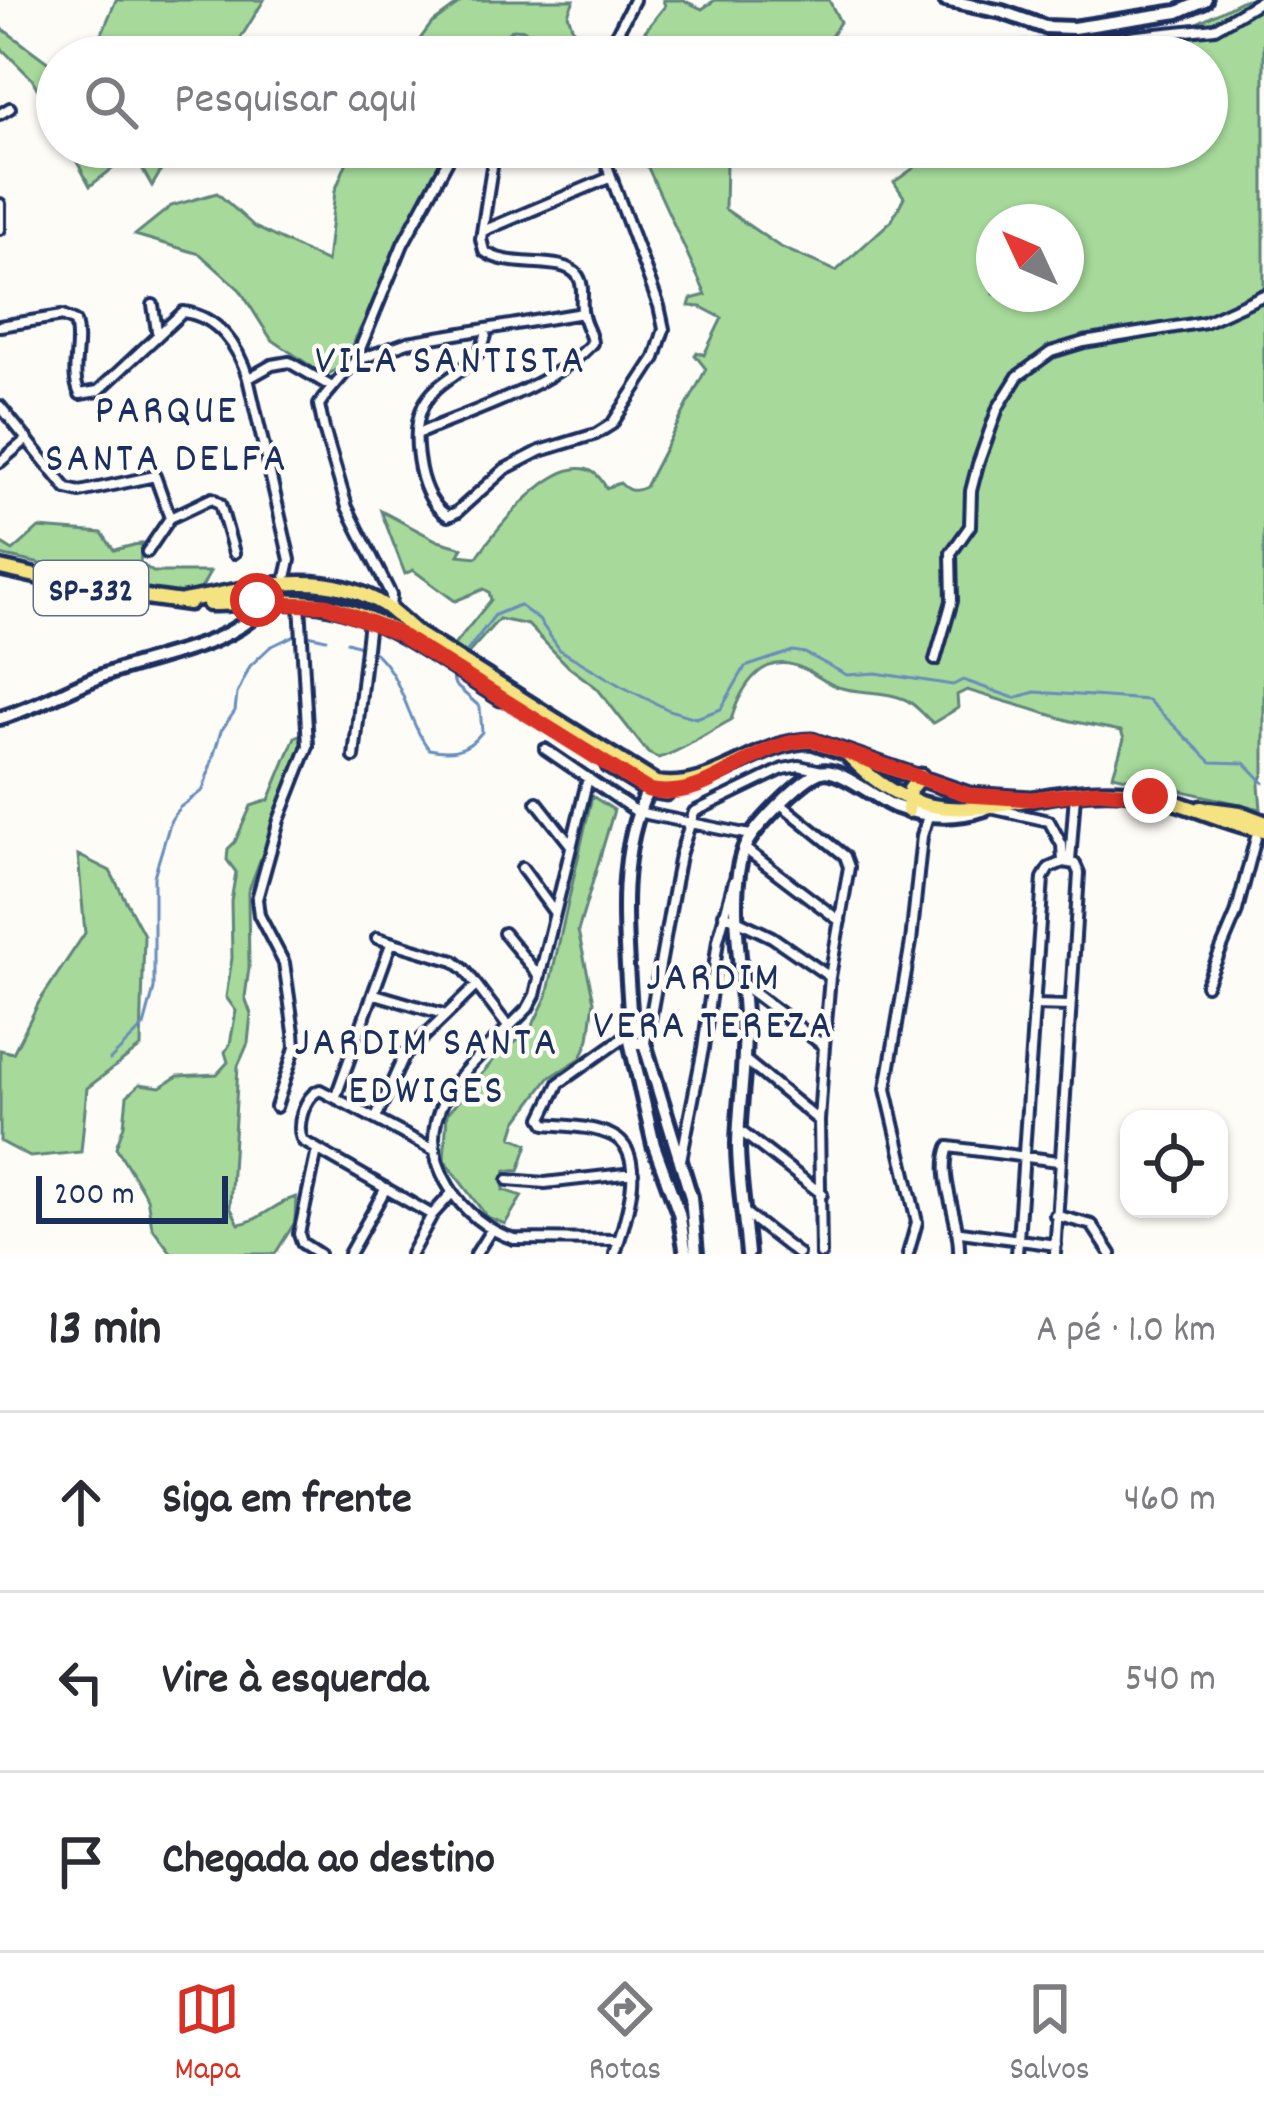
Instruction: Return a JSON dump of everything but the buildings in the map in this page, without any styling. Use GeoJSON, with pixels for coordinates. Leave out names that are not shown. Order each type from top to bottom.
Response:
{"type":"FeatureCollection","features":[{"type":"Feature","properties":{"kind":"main road","name":"SP-332"},"geometry":{"type":"LineString","coordinates":[[0,568],[183,601],[326,605],[417,645],[648,790],[690,790],[749,760]]}},
{"type":"Feature","properties":{"kind":"main road","name":"SP-332"},"geometry":{"type":"LineString","coordinates":[[183,601],[258,604],[285,582],[340,586],[390,610],[418,634],[656,783],[687,783],[797,740],[812,740],[969,795],[1032,799]]}},
{"type":"Feature","properties":{"kind":"main road"},"geometry":{"type":"LineString","coordinates":[[373,623],[387,620],[390,610]]}},
{"type":"Feature","properties":{"kind":"main road","name":"SP-332"},"geometry":{"type":"LineString","coordinates":[[847,754],[908,805],[932,812],[1125,791],[1196,808],[1216,808],[1262,828]]}},
{"type":"Feature","properties":{"kind":"main road"},"geometry":{"type":"LineString","coordinates":[[908,805],[910,789],[921,776]]}},
{"type":"Feature","properties":{"kind":"main road"},"geometry":{"type":"LineString","coordinates":[[932,812],[943,787]]}},
{"type":"Feature","properties":{"kind":"street"},"geometry":{"type":"LineString","coordinates":[[616,36],[634,0]]}},
{"type":"Feature","properties":{"kind":"street"},"geometry":{"type":"LineString","coordinates":[[945,0],[1059,28],[1178,12],[1205,0]]}},
{"type":"Feature","properties":{"kind":"street"},"geometry":{"type":"LineString","coordinates":[[1138,36],[1215,28],[1262,0]]}},
{"type":"Feature","properties":{"kind":"street"},"geometry":{"type":"LineString","coordinates":[[390,610],[391,595],[346,508],[319,405],[356,361],[403,244],[444,168]]}},
{"type":"Feature","properties":{"kind":"street"},"geometry":{"type":"LineString","coordinates":[[417,434],[528,386],[580,355],[592,340],[582,313],[577,275],[553,265],[494,258],[482,245],[492,168]]}},
{"type":"Feature","properties":{"kind":"street"},"geometry":{"type":"LineString","coordinates":[[487,329],[475,359],[431,392],[418,418],[424,484],[437,509],[448,516],[505,469],[540,451],[596,434],[620,414],[649,370],[664,329],[659,305],[606,168]]}},
{"type":"Feature","properties":{"kind":"street"},"geometry":{"type":"LineString","coordinates":[[482,232],[609,178]]}},
{"type":"Feature","properties":{"kind":"street"},"geometry":{"type":"LineString","coordinates":[[0,204],[0,229]]}},
{"type":"Feature","properties":{"kind":"street"},"geometry":{"type":"LineString","coordinates":[[935,660],[952,601],[951,553],[970,526],[971,491],[979,464],[998,408],[1018,376],[1051,352],[1204,322],[1264,295]]}},
{"type":"Feature","properties":{"kind":"street"},"geometry":{"type":"LineString","coordinates":[[153,305],[156,333]]}},
{"type":"Feature","properties":{"kind":"street"},"geometry":{"type":"LineString","coordinates":[[0,326],[62,316],[75,322],[75,382],[80,394],[87,396],[98,392],[183,312],[200,314],[222,331],[243,361],[248,379],[290,560],[285,582]]}},
{"type":"Feature","properties":{"kind":"street"},"geometry":{"type":"LineString","coordinates":[[356,361],[409,341],[582,313]]}},
{"type":"Feature","properties":{"kind":"street"},"geometry":{"type":"LineString","coordinates":[[248,379],[272,365],[290,362],[332,387]]}},
{"type":"Feature","properties":{"kind":"street"},"geometry":{"type":"LineString","coordinates":[[0,406],[56,478],[72,491],[157,477],[170,518]]}},
{"type":"Feature","properties":{"kind":"street"},"geometry":{"type":"LineString","coordinates":[[0,462],[27,440]]}},
{"type":"Feature","properties":{"kind":"street"},"geometry":{"type":"LineString","coordinates":[[147,552],[170,518],[215,499],[234,553]]}},
{"type":"Feature","properties":{"kind":"street"},"geometry":{"type":"LineString","coordinates":[[276,1107],[296,1048],[284,963],[259,915],[257,898],[279,820],[308,746],[300,602]]}},
{"type":"Feature","properties":{"kind":"street"},"geometry":{"type":"LineString","coordinates":[[0,718],[129,666],[206,646],[258,604]]}},
{"type":"Feature","properties":{"kind":"street"},"geometry":{"type":"LineString","coordinates":[[354,757],[373,623]]}},
{"type":"Feature","properties":{"kind":"street"},"geometry":{"type":"LineString","coordinates":[[545,749],[637,812],[750,835]]}},
{"type":"Feature","properties":{"kind":"street"},"geometry":{"type":"LineString","coordinates":[[696,1254],[694,1218],[681,1160],[636,1036],[688,823],[700,807],[799,766],[836,773],[884,802],[908,805]]}},
{"type":"Feature","properties":{"kind":"street"},"geometry":{"type":"LineString","coordinates":[[681,1160],[724,914],[744,848],[750,835],[823,771]]}},
{"type":"Feature","properties":{"kind":"street"},"geometry":{"type":"LineString","coordinates":[[588,778],[540,977],[528,1008],[453,1085],[433,1123],[432,1149],[452,1193],[491,1230],[514,1239],[620,1240]]}},
{"type":"Feature","properties":{"kind":"street"},"geometry":{"type":"LineString","coordinates":[[648,790],[637,812],[626,889],[636,1036],[654,1145],[679,1213],[686,1254]]}},
{"type":"Feature","properties":{"kind":"street"},"geometry":{"type":"LineString","coordinates":[[1066,862],[1075,794]]}},
{"type":"Feature","properties":{"kind":"street"},"geometry":{"type":"LineString","coordinates":[[537,802],[571,845]]}},
{"type":"Feature","properties":{"kind":"street"},"geometry":{"type":"LineString","coordinates":[[782,805],[845,856],[849,866],[824,1046],[819,1121],[821,1254]]}},
{"type":"Feature","properties":{"kind":"street"},"geometry":{"type":"LineString","coordinates":[[961,1232],[1055,1249],[1079,873],[1066,862],[1049,821],[988,808]]}},
{"type":"Feature","properties":{"kind":"street"},"geometry":{"type":"LineString","coordinates":[[908,1254],[916,1222],[886,1089],[911,942],[922,836],[932,812]]}},
{"type":"Feature","properties":{"kind":"street"},"geometry":{"type":"LineString","coordinates":[[1206,985],[1236,914],[1262,828]]}},
{"type":"Feature","properties":{"kind":"street"},"geometry":{"type":"LineString","coordinates":[[744,848],[840,921]]}},
{"type":"Feature","properties":{"kind":"street"},"geometry":{"type":"LineString","coordinates":[[740,862],[737,917],[745,1060],[739,1130],[748,1254]]}},
{"type":"Feature","properties":{"kind":"street"},"geometry":{"type":"LineString","coordinates":[[1017,1254],[1043,878],[1049,868],[1066,862]]}},
{"type":"Feature","properties":{"kind":"street"},"geometry":{"type":"LineString","coordinates":[[522,868],[554,914]]}},
{"type":"Feature","properties":{"kind":"street"},"geometry":{"type":"LineString","coordinates":[[724,914],[737,917],[830,977]]}},
{"type":"Feature","properties":{"kind":"street"},"geometry":{"type":"LineString","coordinates":[[505,934],[540,977]]}},
{"type":"Feature","properties":{"kind":"street"},"geometry":{"type":"LineString","coordinates":[[377,938],[443,955],[465,970],[508,1028]]}},
{"type":"Feature","properties":{"kind":"street"},"geometry":{"type":"LineString","coordinates":[[336,1096],[391,944]]}},
{"type":"Feature","properties":{"kind":"street"},"geometry":{"type":"LineString","coordinates":[[742,984],[824,1046]]}},
{"type":"Feature","properties":{"kind":"street"},"geometry":{"type":"LineString","coordinates":[[376,1118],[404,1056],[476,986]]}},
{"type":"Feature","properties":{"kind":"street"},"geometry":{"type":"LineString","coordinates":[[375,994],[443,1014]]}},
{"type":"Feature","properties":{"kind":"street"},"geometry":{"type":"LineString","coordinates":[[1034,1005],[1070,1006]]}},
{"type":"Feature","properties":{"kind":"street"},"geometry":{"type":"LineString","coordinates":[[615,1254],[632,1173],[629,1152],[612,1136],[546,1124],[542,1118],[559,1083],[636,1036]]}},
{"type":"Feature","properties":{"kind":"street"},"geometry":{"type":"LineString","coordinates":[[745,1060],[819,1121]]}},
{"type":"Feature","properties":{"kind":"street"},"geometry":{"type":"LineString","coordinates":[[432,1149],[336,1096],[316,1091],[307,1102],[299,1135],[432,1215]]}},
{"type":"Feature","properties":{"kind":"street"},"geometry":{"type":"LineString","coordinates":[[739,1130],[822,1194]]}},
{"type":"Feature","properties":{"kind":"street"},"geometry":{"type":"LineString","coordinates":[[959,1254],[961,1232],[946,1172],[945,1154],[952,1146],[1058,1161]]}},
{"type":"Feature","properties":{"kind":"street"},"geometry":{"type":"LineString","coordinates":[[317,1150],[299,1238],[319,1254]]}},
{"type":"Feature","properties":{"kind":"street"},"geometry":{"type":"LineString","coordinates":[[508,1180],[544,1184],[632,1173]]}},
{"type":"Feature","properties":{"kind":"street"},"geometry":{"type":"LineString","coordinates":[[350,1254],[386,1188]]}},
{"type":"Feature","properties":{"kind":"street"},"geometry":{"type":"LineString","coordinates":[[411,1254],[432,1215],[452,1193]]}},
{"type":"Feature","properties":{"kind":"street"},"geometry":{"type":"LineString","coordinates":[[745,1214],[798,1254]]}},
{"type":"Feature","properties":{"kind":"street"},"geometry":{"type":"LineString","coordinates":[[1055,1216],[1092,1225],[1111,1254]]}},
{"type":"Feature","properties":{"kind":"street"},"geometry":{"type":"LineString","coordinates":[[476,1254],[491,1230]]}},
{"type":"Feature","properties":{"kind":"street"},"geometry":{"type":"LineString","coordinates":[[511,1254],[514,1239]]}},
{"type":"Feature","properties":{"kind":"green space"},"geometry":{"type":"Polygon","coordinates":[[[116,0],[264,0],[242,36],[101,36],[116,0]]]}},
{"type":"Feature","properties":{"kind":"green space"},"geometry":{"type":"Polygon","coordinates":[[[464,0],[574,0],[568,14],[575,36],[527,36],[525,30],[513,29],[504,36],[422,36],[464,0]]]}},
{"type":"Feature","properties":{"kind":"green space"},"geometry":{"type":"Polygon","coordinates":[[[663,0],[683,0],[702,9],[715,0],[829,0],[840,22],[831,36],[649,36],[645,31],[665,6],[663,0]]]}},
{"type":"Feature","properties":{"kind":"green space"},"geometry":{"type":"Polygon","coordinates":[[[1243,0],[1264,0],[1261,809],[1113,775],[1124,739],[1121,731],[967,690],[957,695],[958,708],[933,723],[904,699],[838,687],[790,664],[777,664],[756,675],[731,720],[658,758],[648,753],[597,688],[528,625],[499,619],[464,658],[450,650],[491,600],[489,592],[484,589],[455,601],[413,570],[405,574],[381,511],[438,541],[463,548],[459,555],[477,557],[518,507],[557,475],[576,469],[593,472],[606,488],[620,483],[632,490],[645,487],[706,369],[695,355],[704,355],[722,318],[689,306],[691,299],[706,295],[648,168],[726,168],[725,209],[780,247],[836,271],[892,220],[904,197],[894,182],[914,168],[1228,168],[1228,36],[1171,36],[1243,0]]]}},
{"type":"Feature","properties":{"kind":"green space"},"geometry":{"type":"Polygon","coordinates":[[[0,27],[36,54],[36,86],[32,79],[0,47],[0,27]]]}},
{"type":"Feature","properties":{"kind":"green space"},"geometry":{"type":"Polygon","coordinates":[[[80,168],[113,168],[90,186],[80,168]]]}},
{"type":"Feature","properties":{"kind":"green space"},"geometry":{"type":"Polygon","coordinates":[[[142,168],[163,168],[152,186],[142,168]]]}},
{"type":"Feature","properties":{"kind":"green space"},"geometry":{"type":"Polygon","coordinates":[[[344,168],[441,168],[341,367],[325,376],[271,339],[240,290],[200,254],[135,235],[171,206],[217,193],[255,227],[327,262],[335,191],[344,168]]]}},
{"type":"Feature","properties":{"kind":"green space"},"geometry":{"type":"Polygon","coordinates":[[[39,528],[102,533],[114,550],[142,543],[140,563],[153,572],[210,572],[200,591],[148,594],[118,581],[0,555],[0,543],[13,551],[39,528]]]}},
{"type":"Feature","properties":{"kind":"green space"},"geometry":{"type":"Polygon","coordinates":[[[304,585],[375,603],[382,616],[324,598],[271,598],[266,593],[270,588],[304,585]]]}},
{"type":"Feature","properties":{"kind":"green space"},"geometry":{"type":"Polygon","coordinates":[[[301,734],[300,756],[248,892],[245,997],[251,1014],[248,1043],[238,1066],[230,1207],[239,1224],[296,1197],[295,1222],[275,1254],[172,1254],[152,1227],[147,1198],[116,1147],[127,1096],[140,1084],[160,1087],[178,1076],[217,1074],[228,1062],[225,1052],[236,1011],[226,997],[236,872],[227,860],[228,849],[251,806],[269,800],[295,737],[301,734]]]}},
{"type":"Feature","properties":{"kind":"green space"},"geometry":{"type":"Polygon","coordinates":[[[592,796],[614,810],[578,931],[594,1001],[589,1039],[581,1058],[549,1078],[517,1121],[512,1137],[528,1144],[519,1171],[506,1170],[503,1190],[522,1196],[505,1224],[487,1217],[444,1160],[447,1114],[497,1056],[530,1031],[547,996],[592,796]]]}},
{"type":"Feature","properties":{"kind":"green space"},"geometry":{"type":"Polygon","coordinates":[[[78,855],[110,871],[144,935],[141,1047],[87,1088],[81,1152],[30,1157],[0,1141],[0,1050],[13,1053],[39,1002],[85,933],[78,855]]]}},
{"type":"Feature","properties":{"kind":"waterway"},"geometry":{"type":"LineString","coordinates":[[464,655],[495,615],[519,605],[539,620],[560,650],[621,686],[696,718],[721,709],[745,667],[793,651],[847,675],[876,673],[953,685],[963,680],[1014,698],[1035,692],[1148,700],[1211,762],[1245,763],[1264,783]]}},
{"type":"Feature","properties":{"kind":"waterway"},"geometry":{"type":"LineString","coordinates":[[110,1060],[144,1026],[154,989],[154,876],[171,820],[203,790],[221,731],[235,711],[250,666],[270,647],[297,634]]}},
{"type":"Feature","properties":{"kind":"waterway"},"geometry":{"type":"LineString","coordinates":[[308,635],[326,639]]}},
{"type":"Feature","properties":{"kind":"waterway"},"geometry":{"type":"LineString","coordinates":[[347,642],[360,646]]}},
{"type":"Feature","properties":{"kind":"waterway"},"geometry":{"type":"LineString","coordinates":[[372,650],[391,672],[429,749],[458,750],[482,732],[480,707],[455,685],[452,676]]}},
{"type":"Feature","properties":{"kind":"district","name":"VILA SANTISTA"},"geometry":{"type":"Point","coordinates":[451,357]}},
{"type":"Feature","properties":{"kind":"district","name":"PARQUE SANTA DELFA"},"geometry":{"type":"Point","coordinates":[167,431]}},
{"type":"Feature","properties":{"kind":"district","name":"JARDIM VERA TEREZA"},"geometry":{"type":"Point","coordinates":[714,998]}},
{"type":"Feature","properties":{"kind":"district","name":"JARDIM SANTA EDWIGES"},"geometry":{"type":"Point","coordinates":[427,1063]}},
{"type":"Feature","properties":{"kind":"route"},"geometry":{"type":"LineString","coordinates":[[257,600],[255,604],[326,605],[397,633],[648,790],[690,790],[771,749],[812,740],[969,795],[1032,799],[1125,791],[1150,796]]}}]}
